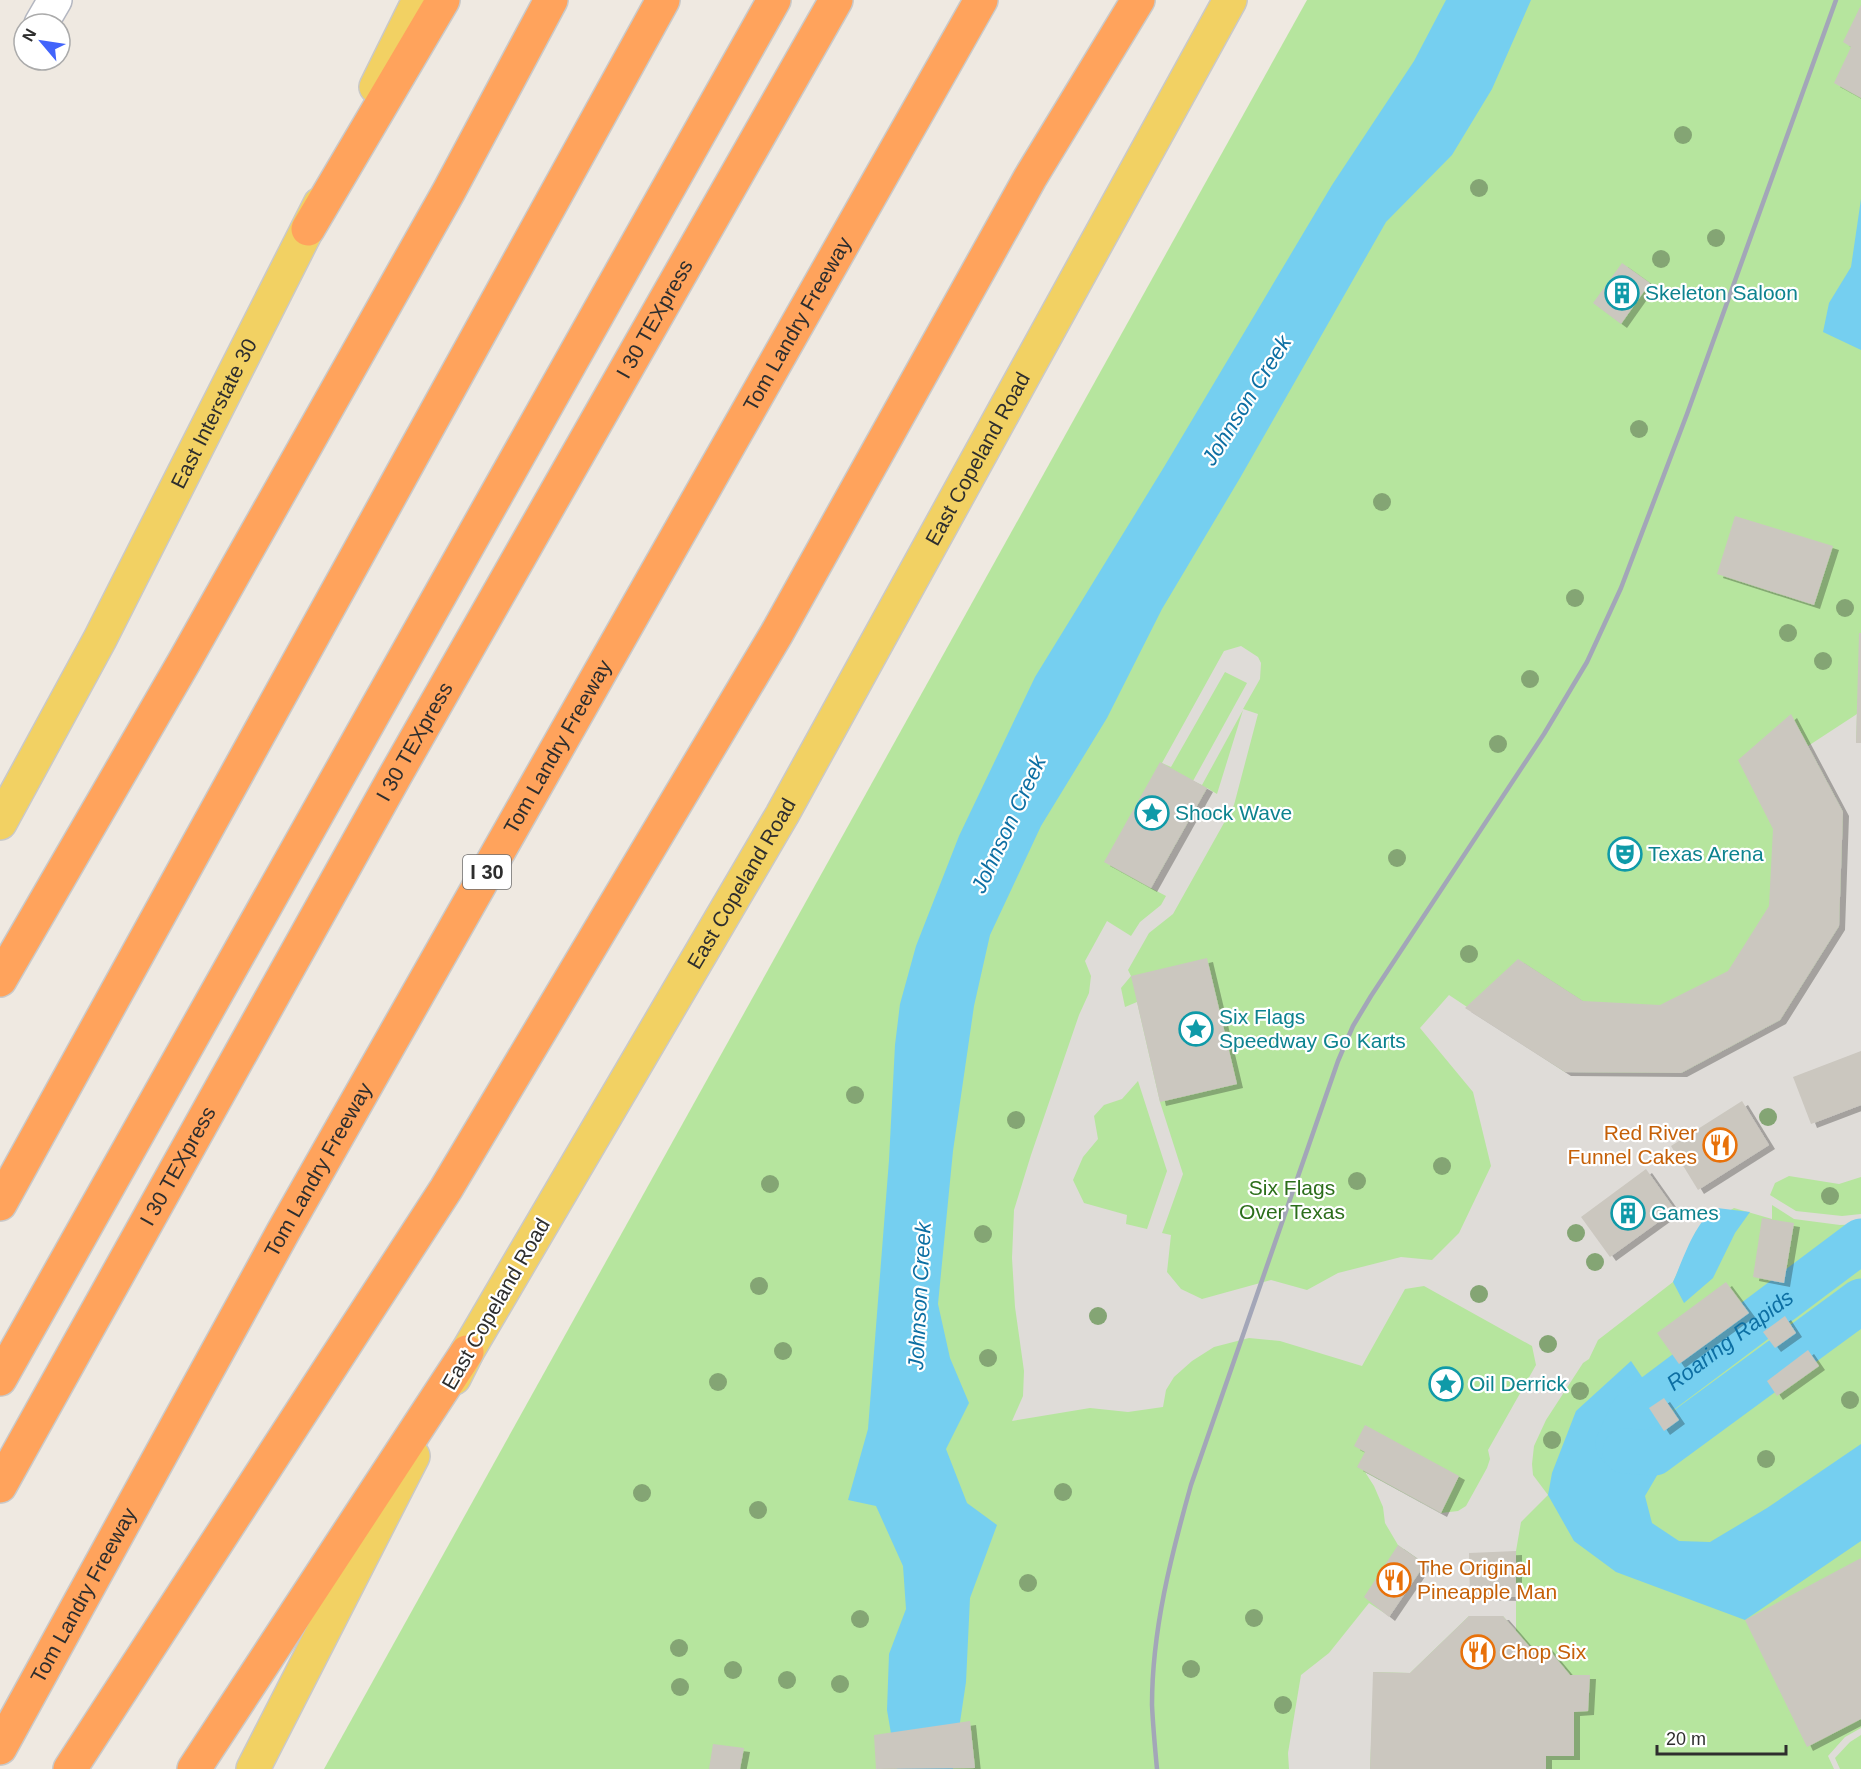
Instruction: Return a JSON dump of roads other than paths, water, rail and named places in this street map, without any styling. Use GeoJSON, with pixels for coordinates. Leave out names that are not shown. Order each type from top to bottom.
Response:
{"type":"FeatureCollection","features":[{"type":"Feature","properties":{"kind":"highway"},"geometry":{"type":"LineString","coordinates":[[308,229],[443,0]]}},
{"type":"Feature","properties":{"kind":"highway"},"geometry":{"type":"LineString","coordinates":[[0,980],[184,662],[437,212],[551,0]]}},
{"type":"Feature","properties":{"kind":"highway"},"geometry":{"type":"LineString","coordinates":[[0,1203],[663,0]]}},
{"type":"Feature","properties":{"kind":"highway"},"geometry":{"type":"LineString","coordinates":[[0,1379],[774,0]]}},
{"type":"Feature","properties":{"kind":"highway","name":"I 30 TEXpress"},"geometry":{"type":"LineString","coordinates":[[0,1486],[396,776],[836,0]]}},
{"type":"Feature","properties":{"kind":"highway","name":"Tom Landry Freeway"},"geometry":{"type":"LineString","coordinates":[[0,1748],[283,1232],[981,0]]}},
{"type":"Feature","properties":{"kind":"highway"},"geometry":{"type":"LineString","coordinates":[[70,1769],[446,1189],[777,633],[1030,178],[1138,0]]}},
{"type":"Feature","properties":{"kind":"highway"},"geometry":{"type":"LineString","coordinates":[[194,1769],[467,1352]]}},
{"type":"Feature","properties":{"kind":"main road","name":"East Interstate 30"},"geometry":{"type":"LineString","coordinates":[[0,823],[100,639],[308,229],[419,0]]}},
{"type":"Feature","properties":{"kind":"main road","name":"East Copeland Road"},"geometry":{"type":"LineString","coordinates":[[253,1769],[467,1352],[782,815],[1230,0]]}},
{"type":"Feature","properties":{"kind":"main road"},"geometry":{"type":"LineString","coordinates":[[242,1769],[285,1706]]}},
{"type":"Feature","properties":{"kind":"water","name":"Johnson Creek"},"geometry":{"type":"Polygon","coordinates":[[[1446,0],[1531,0],[1492,89],[1452,155],[1386,222],[1240,478],[1162,609],[1107,718],[1041,826],[990,935],[974,1006],[953,1151],[938,1304],[950,1358],[969,1403],[946,1449],[967,1503],[997,1525],[970,1598],[966,1682],[953,1769],[897,1769],[887,1710],[889,1654],[906,1609],[903,1566],[876,1506],[848,1500],[868,1429],[889,1160],[895,1045],[900,1004],[916,946],[959,836],[1035,677],[1164,467],[1332,185],[1414,61],[1446,0]]]}},
{"type":"Feature","properties":{"kind":"water"},"geometry":{"type":"Polygon","coordinates":[[[1861,199],[1861,350],[1823,332],[1829,303],[1851,267],[1861,199]]]}},
{"type":"Feature","properties":{"kind":"water"},"geometry":{"type":"Polygon","coordinates":[[[1717,1208],[1750,1212],[1735,1233],[1713,1278],[1684,1303],[1673,1282],[1696,1231],[1709,1214],[1717,1208]]]}},
{"type":"Feature","properties":{"kind":"water"},"geometry":{"type":"Polygon","coordinates":[[[1631,1361],[1690,1448],[1659,1472],[1645,1496],[1652,1523],[1679,1541],[1710,1542],[1767,1508],[1861,1444],[1861,1541],[1745,1620],[1616,1572],[1574,1541],[1548,1495],[1552,1473],[1576,1411],[1631,1361]]]}},
{"type":"Feature","properties":{"kind":"waterway","name":"Roaring Rapids"},"geometry":{"type":"LineString","coordinates":[[1618,1444],[1632,1413],[1861,1241]]}},
{"type":"Feature","properties":{"kind":"waterway","name":"Roaring Rapids"},"geometry":{"type":"LineString","coordinates":[[1625,1451],[1654,1453],[1861,1301]]}},
{"type":"Feature","properties":{"kind":"railway"},"geometry":{"type":"LineString","coordinates":[[1157,1769],[1152,1705],[1155,1649],[1176,1539],[1191,1485],[1338,1061],[1353,1026],[1371,996],[1544,734],[1587,662],[1621,588],[1687,414],[1836,0]]}},
{"type":"Feature","properties":{"kind":"place","name":"Skeleton Saloon"},"geometry":{"type":"Point","coordinates":[1622,293]}},
{"type":"Feature","properties":{"kind":"place","name":"Shock Wave"},"geometry":{"type":"Point","coordinates":[1152,813]}},
{"type":"Feature","properties":{"kind":"place","name":"Texas Arena"},"geometry":{"type":"Point","coordinates":[1625,854]}},
{"type":"Feature","properties":{"kind":"place","name":"Six Flags Speedway Go Karts"},"geometry":{"type":"Point","coordinates":[1196,1029]}},
{"type":"Feature","properties":{"kind":"place","name":"Red River Funnel Cakes"},"geometry":{"type":"Point","coordinates":[1720,1145]}},
{"type":"Feature","properties":{"kind":"place","name":"Games"},"geometry":{"type":"Point","coordinates":[1628,1213]}},
{"type":"Feature","properties":{"kind":"place","name":"Oil Derrick"},"geometry":{"type":"Point","coordinates":[1446,1384]}},
{"type":"Feature","properties":{"kind":"place","name":"The Original Pineapple Man"},"geometry":{"type":"Point","coordinates":[1394,1580]}},
{"type":"Feature","properties":{"kind":"place","name":"Chop Six"},"geometry":{"type":"Point","coordinates":[1478,1652]}},
{"type":"Feature","properties":{"kind":"park label","name":"Six Flags Over Texas"},"geometry":{"type":"Point","coordinates":[1292,1200]}}]}
